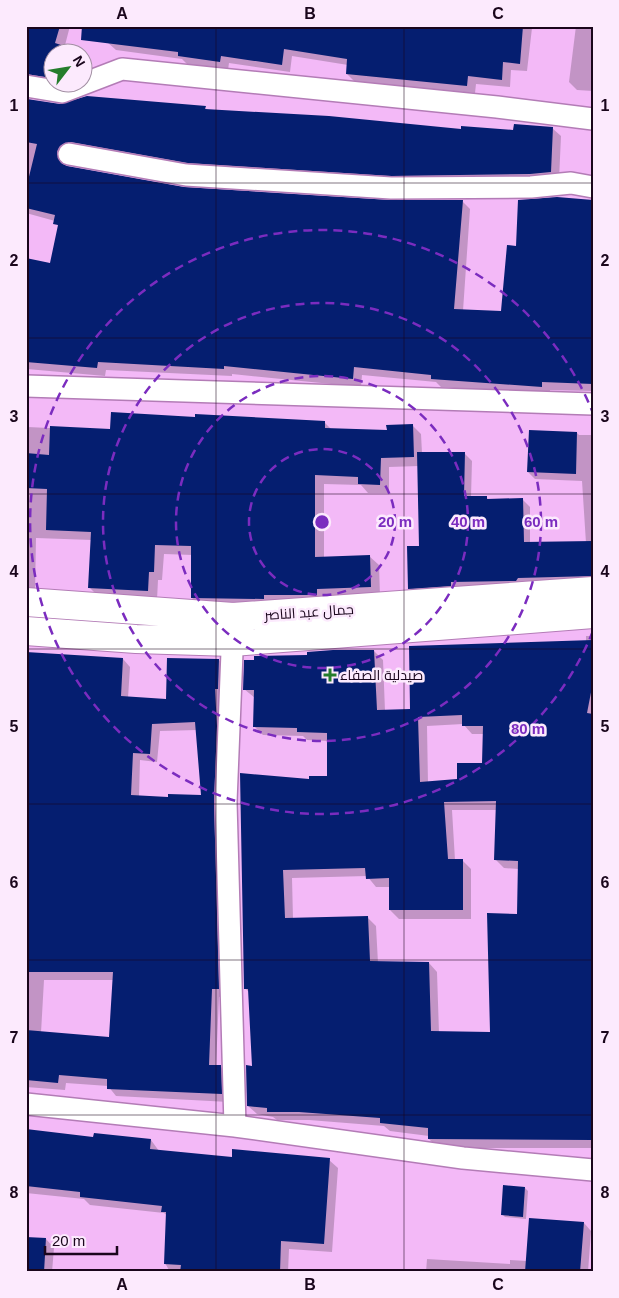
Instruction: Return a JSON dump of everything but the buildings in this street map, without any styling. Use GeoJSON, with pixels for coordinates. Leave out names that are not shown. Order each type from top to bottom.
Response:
{"type":"FeatureCollection","features":[{"type":"Feature","properties":{"kind":"street"},"geometry":{"type":"LineString","coordinates":[[26,86],[62,92],[122,69],[497,107],[593,120]]}},
{"type":"Feature","properties":{"kind":"street"},"geometry":{"type":"LineString","coordinates":[[69,154],[186,175],[391,188],[531,186],[571,183],[593,187]]}},
{"type":"Feature","properties":{"kind":"street"},"geometry":{"type":"LineString","coordinates":[[26,386],[593,404]]}},
{"type":"Feature","properties":{"kind":"street","name":"جمال عبد الناصر"},"geometry":{"type":"LineString","coordinates":[[26,631],[136,639],[593,591]]}},
{"type":"Feature","properties":{"kind":"street","name":"جمال عبد الناصر"},"geometry":{"type":"LineString","coordinates":[[26,602],[233,629],[593,614]]}},
{"type":"Feature","properties":{"kind":"street"},"geometry":{"type":"LineString","coordinates":[[233,629],[226,802],[235,1126]]}},
{"type":"Feature","properties":{"kind":"street"},"geometry":{"type":"LineString","coordinates":[[26,1104],[235,1126],[463,1158],[593,1170]]}},
{"type":"Feature","properties":{"kind":"place","name":"صيدلية الصفاء"},"geometry":{"type":"Point","coordinates":[330,675]}}]}
